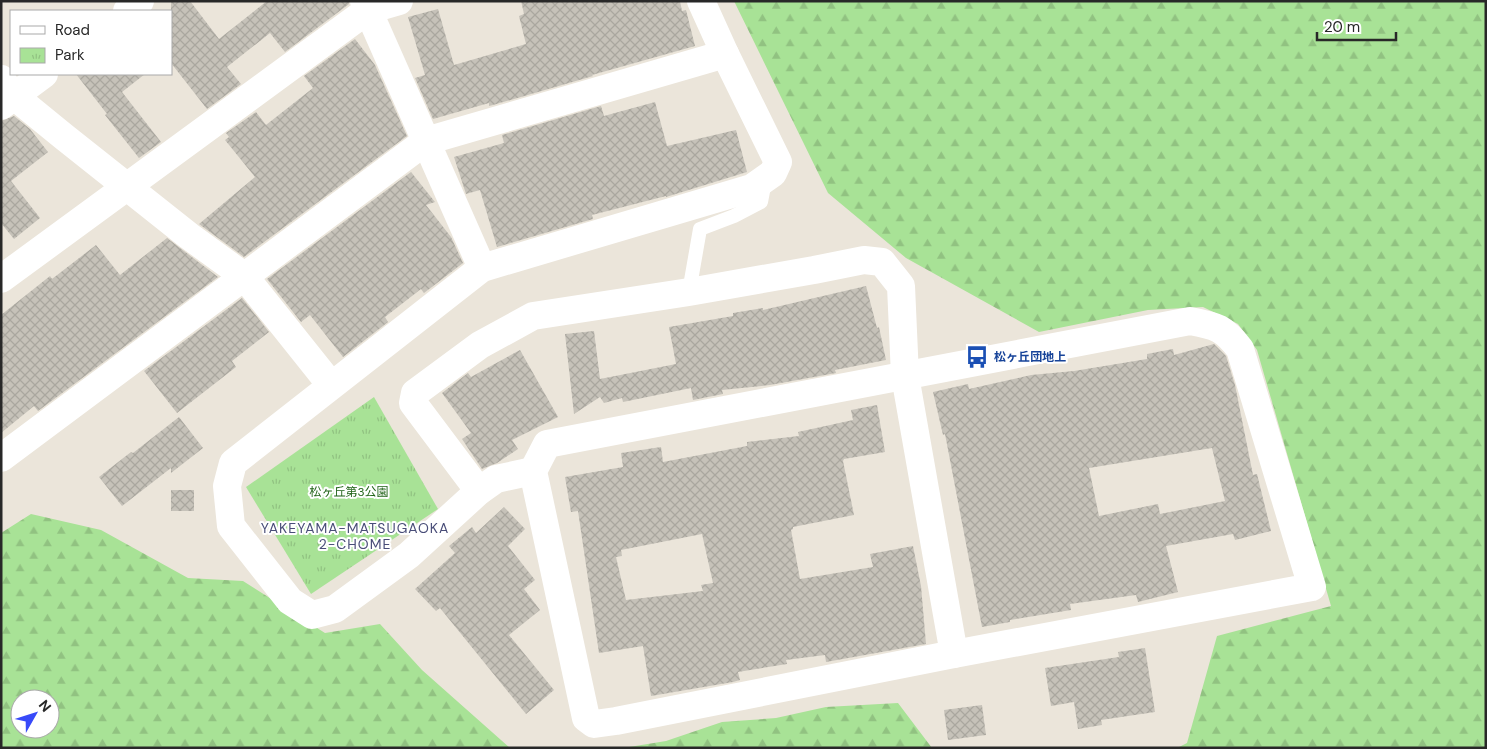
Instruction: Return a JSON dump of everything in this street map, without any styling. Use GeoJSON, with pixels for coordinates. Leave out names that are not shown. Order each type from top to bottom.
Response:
{"type":"FeatureCollection","features":[{"type":"Feature","properties":{"kind":"street"},"geometry":{"type":"LineString","coordinates":[[128,10],[140,1]]}},
{"type":"Feature","properties":{"kind":"street"},"geometry":{"type":"LineString","coordinates":[[1,278],[127,187],[366,6],[399,1]]}},
{"type":"Feature","properties":{"kind":"street"},"geometry":{"type":"LineString","coordinates":[[533,471],[496,479],[479,491],[409,555],[335,609],[312,615],[290,601],[231,526],[227,486],[233,463],[482,268],[752,188],[773,173],[778,162],[725,54],[702,1]]}},
{"type":"Feature","properties":{"kind":"street"},"geometry":{"type":"LineString","coordinates":[[366,6],[482,268]]}},
{"type":"Feature","properties":{"kind":"street"},"geometry":{"type":"LineString","coordinates":[[1,458],[426,141],[725,54]]}},
{"type":"Feature","properties":{"kind":"street"},"geometry":{"type":"LineString","coordinates":[[42,75],[5,94],[244,276],[331,385]]}},
{"type":"Feature","properties":{"kind":"street"},"geometry":{"type":"LineString","coordinates":[[479,491],[413,403],[415,393],[480,345],[533,316],[689,292],[864,260],[882,262],[901,286],[905,376],[954,654]]}},
{"type":"Feature","properties":{"kind":"street"},"geometry":{"type":"LineString","coordinates":[[1190,321],[1212,325],[1228,334],[1240,349],[1312,587],[594,724],[586,718],[533,471],[547,444],[1190,321]]}},
{"type":"Feature","properties":{"kind":"lane"},"geometry":{"type":"LineString","coordinates":[[689,292],[700,229],[734,216],[761,202],[766,179]]}},
{"type":"Feature","properties":{"kind":"green space"},"geometry":{"type":"Polygon","coordinates":[[[734,1],[1486,1],[1486,748],[1177,748],[1187,743],[1217,636],[1331,606],[1257,350],[1238,324],[1203,307],[1148,310],[1039,332],[906,258],[828,193],[734,1]]]}},
{"type":"Feature","properties":{"kind":"green space","name":"松ヶ丘第3公園"},"geometry":{"type":"Polygon","coordinates":[[[374,397],[438,509],[311,594],[246,487],[374,397]]]}},
{"type":"Feature","properties":{"kind":"green space"},"geometry":{"type":"Polygon","coordinates":[[[31,514],[101,530],[188,578],[243,581],[325,633],[380,624],[422,670],[510,748],[1,748],[1,533],[31,514]]]}},
{"type":"Feature","properties":{"kind":"green space"},"geometry":{"type":"Polygon","coordinates":[[[898,703],[932,748],[623,748],[666,741],[722,722],[776,718],[826,707],[898,703]]]}},
{"type":"Feature","properties":{"kind":"building"},"geometry":{"type":"Polygon","coordinates":[[[171,1],[190,1],[219,39],[267,1],[349,1],[349,4],[285,52],[270,33],[227,67],[241,84],[207,109],[172,64],[171,1]]]}},
{"type":"Feature","properties":{"kind":"building"},"geometry":{"type":"Polygon","coordinates":[[[521,1],[680,1],[682,11],[686,10],[695,46],[493,105],[489,106],[489,103],[433,119],[415,78],[425,75],[408,17],[438,9],[454,65],[526,44],[519,16],[524,14],[521,1]]]}},
{"type":"Feature","properties":{"kind":"building"},"geometry":{"type":"Polygon","coordinates":[[[355,39],[375,65],[407,136],[244,257],[199,224],[255,177],[225,140],[229,137],[226,133],[256,112],[266,125],[313,88],[304,76],[355,39]]]}},
{"type":"Feature","properties":{"kind":"building"},"geometry":{"type":"Polygon","coordinates":[[[77,75],[144,75],[122,92],[161,142],[139,158],[105,115],[107,114],[77,75]]]}},
{"type":"Feature","properties":{"kind":"building"},"geometry":{"type":"Polygon","coordinates":[[[655,102],[667,146],[736,130],[747,172],[666,197],[592,215],[593,219],[497,247],[480,190],[466,194],[454,157],[504,143],[502,135],[601,106],[604,116],[655,102]]]}},
{"type":"Feature","properties":{"kind":"building"},"geometry":{"type":"Polygon","coordinates":[[[14,116],[30,129],[48,152],[11,181],[40,218],[14,239],[1,223],[1,121],[14,116]]]}},
{"type":"Feature","properties":{"kind":"building"},"geometry":{"type":"Polygon","coordinates":[[[411,172],[435,202],[426,205],[451,237],[463,263],[424,293],[421,289],[385,317],[388,322],[343,357],[310,315],[301,322],[267,279],[411,172]]]}},
{"type":"Feature","properties":{"kind":"building"},"geometry":{"type":"Polygon","coordinates":[[[167,238],[218,277],[38,411],[34,406],[1,433],[1,315],[50,276],[52,279],[96,245],[120,275],[167,238]]]}},
{"type":"Feature","properties":{"kind":"building"},"geometry":{"type":"Polygon","coordinates":[[[866,286],[877,328],[879,327],[886,360],[835,370],[836,373],[770,385],[722,390],[723,394],[693,400],[691,388],[623,402],[622,398],[604,403],[600,397],[574,414],[565,334],[594,331],[600,379],[676,364],[669,327],[733,316],[733,313],[763,308],[763,310],[866,286]]]}},
{"type":"Feature","properties":{"kind":"building"},"geometry":{"type":"Polygon","coordinates":[[[242,298],[269,332],[232,361],[236,367],[177,413],[144,371],[242,298]]]}},
{"type":"Feature","properties":{"kind":"building"},"geometry":{"type":"Polygon","coordinates":[[[1214,344],[1226,356],[1235,385],[1253,475],[1257,474],[1271,531],[1235,540],[1233,534],[1166,546],[1178,592],[1138,602],[1136,595],[1070,604],[1071,610],[1010,620],[1010,622],[982,627],[945,434],[943,435],[933,392],[968,384],[969,389],[1031,375],[1074,371],[1147,359],[1147,354],[1173,349],[1174,355],[1214,344]],[[1212,448],[1089,468],[1099,516],[1158,504],[1160,514],[1225,501],[1212,448]]]}},
{"type":"Feature","properties":{"kind":"building"},"geometry":{"type":"Polygon","coordinates":[[[520,350],[558,417],[512,440],[518,449],[497,463],[482,469],[462,439],[471,433],[442,393],[468,373],[471,377],[520,350]]]}},
{"type":"Feature","properties":{"kind":"building"},"geometry":{"type":"Polygon","coordinates":[[[877,405],[885,452],[844,459],[843,461],[854,515],[793,527],[791,530],[800,579],[873,567],[870,554],[913,546],[921,586],[926,644],[826,662],[825,655],[786,660],[787,664],[738,672],[740,680],[733,682],[651,696],[643,646],[599,653],[578,511],[571,512],[565,477],[623,467],[621,453],[661,447],[663,462],[747,446],[747,442],[799,436],[798,432],[853,420],[851,410],[877,405]],[[702,534],[621,550],[622,556],[616,557],[626,600],[703,591],[701,585],[713,583],[702,534]]]}},
{"type":"Feature","properties":{"kind":"building"},"geometry":{"type":"Polygon","coordinates":[[[179,417],[203,448],[171,473],[171,468],[122,506],[99,477],[179,417]]]}},
{"type":"Feature","properties":{"kind":"building"},"geometry":{"type":"Polygon","coordinates":[[[171,490],[194,490],[194,511],[171,511],[171,490]]]}},
{"type":"Feature","properties":{"kind":"building"},"geometry":{"type":"Polygon","coordinates":[[[504,507],[525,529],[508,546],[535,580],[524,589],[540,610],[509,635],[554,690],[526,714],[440,608],[436,611],[415,589],[455,553],[449,546],[472,527],[476,533],[504,507]]]}},
{"type":"Feature","properties":{"kind":"building"},"geometry":{"type":"Polygon","coordinates":[[[1145,648],[1155,712],[1101,720],[1102,725],[1078,729],[1074,702],[1051,706],[1045,668],[1119,657],[1118,652],[1145,648]]]}},
{"type":"Feature","properties":{"kind":"building"},"geometry":{"type":"Polygon","coordinates":[[[982,705],[986,735],[948,740],[944,710],[982,705]]]}},
{"type":"Feature","properties":{"kind":"place","name":"松ヶ丘団地上"},"geometry":{"type":"Point","coordinates":[977,357]}},
{"type":"Feature","properties":{"kind":"district","name":"YAKEYAMA-MATSUGAOKA 2-CHOME"},"geometry":{"type":"Point","coordinates":[355,536]}}]}
